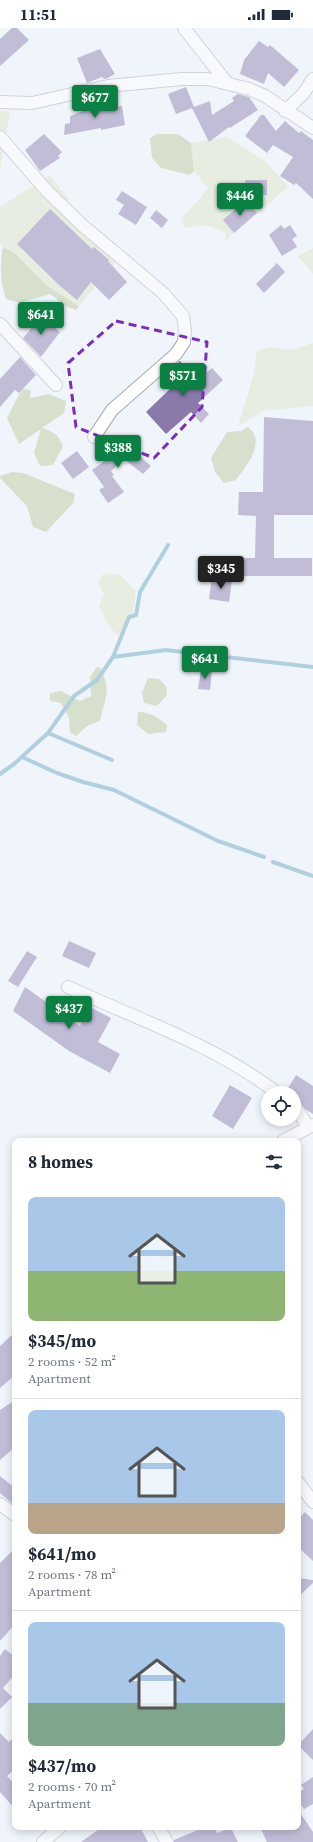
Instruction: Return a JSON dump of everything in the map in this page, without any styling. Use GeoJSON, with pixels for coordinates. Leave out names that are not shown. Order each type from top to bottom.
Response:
{"type":"FeatureCollection","features":[{"type":"Feature","properties":{"kind":"street"},"geometry":{"type":"LineString","coordinates":[[184,28],[227,83]]}},
{"type":"Feature","properties":{"kind":"street"},"geometry":{"type":"LineString","coordinates":[[0,102],[32,103],[108,86],[182,79],[208,79],[249,89],[313,128]]}},
{"type":"Feature","properties":{"kind":"street"},"geometry":{"type":"LineString","coordinates":[[285,111],[303,94],[313,79]]}},
{"type":"Feature","properties":{"kind":"street"},"geometry":{"type":"LineString","coordinates":[[0,137],[53,196],[81,224],[162,293],[183,316],[185,330],[184,342],[176,354],[112,410],[94,437]]}},
{"type":"Feature","properties":{"kind":"street"},"geometry":{"type":"LineString","coordinates":[[0,324],[56,386]]}},
{"type":"Feature","properties":{"kind":"street"},"geometry":{"type":"LineString","coordinates":[[68,988],[202,1047],[257,1078],[268,1086]]}},
{"type":"Feature","properties":{"kind":"street"},"geometry":{"type":"LineString","coordinates":[[288,1138],[311,1125],[301,1114]]}},
{"type":"Feature","properties":{"kind":"street"},"geometry":{"type":"LineString","coordinates":[[301,1486],[313,1502]]}},
{"type":"Feature","properties":{"kind":"street"},"geometry":{"type":"LineString","coordinates":[[0,1504],[12,1513]]}},
{"type":"Feature","properties":{"kind":"street"},"geometry":{"type":"LineString","coordinates":[[43,1842],[57,1830]]}},
{"type":"Feature","properties":{"kind":"street"},"geometry":{"type":"LineString","coordinates":[[160,1830],[167,1842]]}},
{"type":"Feature","properties":{"kind":"highlighted area"},"geometry":{"type":"Polygon","coordinates":[[[116,321],[207,342],[202,407],[154,458],[76,427],[68,363],[116,321]]]}},
{"type":"Feature","properties":{"kind":"green space"},"geometry":{"type":"Polygon","coordinates":[[[0,110],[10,112],[0,169],[0,110]]]}},
{"type":"Feature","properties":{"kind":"green space"},"geometry":{"type":"Polygon","coordinates":[[[157,134],[178,134],[191,143],[194,171],[190,175],[161,168],[152,158],[150,138],[157,134]]]}},
{"type":"Feature","properties":{"kind":"green space"},"geometry":{"type":"Polygon","coordinates":[[[227,137],[265,161],[288,187],[225,241],[226,233],[207,225],[184,228],[181,219],[208,189],[194,171],[191,143],[227,137]]]}},
{"type":"Feature","properties":{"kind":"green space"},"geometry":{"type":"Polygon","coordinates":[[[50,175],[69,200],[63,204],[121,256],[79,306],[46,285],[16,254],[3,247],[0,242],[0,207],[50,175]]]}},
{"type":"Feature","properties":{"kind":"green space"},"geometry":{"type":"Polygon","coordinates":[[[3,247],[16,254],[46,285],[79,306],[76,310],[67,307],[50,294],[19,303],[6,299],[1,273],[3,247]]]}},
{"type":"Feature","properties":{"kind":"green space"},"geometry":{"type":"Polygon","coordinates":[[[313,248],[313,274],[298,256],[313,248]]]}},
{"type":"Feature","properties":{"kind":"green space"},"geometry":{"type":"Polygon","coordinates":[[[313,343],[313,406],[263,411],[238,426],[254,373],[257,350],[271,347],[291,350],[313,343]]]}},
{"type":"Feature","properties":{"kind":"green space"},"geometry":{"type":"Polygon","coordinates":[[[22,389],[31,390],[30,398],[49,394],[66,401],[64,413],[42,428],[55,434],[63,446],[53,465],[40,466],[34,453],[41,429],[19,444],[7,418],[22,389]]]}},
{"type":"Feature","properties":{"kind":"green space"},"geometry":{"type":"Polygon","coordinates":[[[248,427],[256,440],[253,454],[236,480],[224,483],[215,472],[211,458],[227,432],[241,431],[248,427]]]}},
{"type":"Feature","properties":{"kind":"green space"},"geometry":{"type":"Polygon","coordinates":[[[12,472],[23,473],[75,494],[73,503],[46,532],[33,527],[27,506],[0,478],[0,476],[12,472]]]}},
{"type":"Feature","properties":{"kind":"green space"},"geometry":{"type":"Polygon","coordinates":[[[104,573],[120,575],[136,591],[133,613],[118,636],[108,625],[99,606],[104,594],[98,582],[104,573]]]}},
{"type":"Feature","properties":{"kind":"green space"},"geometry":{"type":"Polygon","coordinates":[[[97,667],[100,667],[104,675],[107,688],[100,721],[87,726],[76,736],[70,732],[69,718],[61,703],[50,701],[50,693],[61,691],[80,701],[91,696],[90,677],[97,667]]]}},
{"type":"Feature","properties":{"kind":"green space"},"geometry":{"type":"Polygon","coordinates":[[[148,678],[159,679],[166,686],[167,695],[157,706],[144,703],[142,693],[148,678]]]}},
{"type":"Feature","properties":{"kind":"green space"},"geometry":{"type":"Polygon","coordinates":[[[138,712],[150,714],[167,725],[166,732],[148,734],[137,725],[138,712]]]}},
{"type":"Feature","properties":{"kind":"building"},"geometry":{"type":"Polygon","coordinates":[[[12,28],[17,28],[29,40],[0,66],[0,39],[12,28]]]}},
{"type":"Feature","properties":{"kind":"building"},"geometry":{"type":"Polygon","coordinates":[[[259,41],[268,47],[270,45],[299,70],[284,87],[268,73],[264,84],[240,74],[244,60],[259,41]]]}},
{"type":"Feature","properties":{"kind":"building"},"geometry":{"type":"Polygon","coordinates":[[[100,49],[115,74],[108,78],[104,79],[102,77],[87,83],[77,58],[100,49]]]}},
{"type":"Feature","properties":{"kind":"building"},"geometry":{"type":"Polygon","coordinates":[[[186,87],[194,107],[210,101],[212,115],[234,101],[232,98],[238,94],[249,97],[258,110],[230,128],[229,127],[209,142],[192,108],[176,114],[168,94],[186,87]]]}},
{"type":"Feature","properties":{"kind":"building"},"geometry":{"type":"Polygon","coordinates":[[[97,103],[97,110],[122,106],[125,125],[64,135],[65,124],[70,123],[70,116],[83,111],[81,105],[97,103]]]}},
{"type":"Feature","properties":{"kind":"building"},"geometry":{"type":"Polygon","coordinates":[[[261,115],[264,115],[276,131],[285,121],[299,133],[301,131],[313,140],[313,199],[296,183],[294,185],[280,176],[293,157],[273,145],[267,153],[245,136],[261,115]]]}},
{"type":"Feature","properties":{"kind":"building"},"geometry":{"type":"Polygon","coordinates":[[[44,134],[62,152],[58,156],[60,158],[40,171],[25,150],[44,134]]]}},
{"type":"Feature","properties":{"kind":"building"},"geometry":{"type":"Polygon","coordinates":[[[245,180],[267,180],[267,195],[245,195],[245,180]]]}},
{"type":"Feature","properties":{"kind":"building"},"geometry":{"type":"Polygon","coordinates":[[[122,191],[147,207],[136,225],[118,214],[124,205],[116,200],[122,191]]]}},
{"type":"Feature","properties":{"kind":"building"},"geometry":{"type":"Polygon","coordinates":[[[245,201],[257,213],[234,233],[223,220],[245,201]]]}},
{"type":"Feature","properties":{"kind":"building"},"geometry":{"type":"Polygon","coordinates":[[[50,209],[92,249],[94,247],[109,260],[108,261],[127,282],[109,300],[91,282],[77,300],[59,285],[17,244],[50,209]]]}},
{"type":"Feature","properties":{"kind":"building"},"geometry":{"type":"Polygon","coordinates":[[[156,210],[168,220],[162,228],[150,218],[156,210]]]}},
{"type":"Feature","properties":{"kind":"building"},"geometry":{"type":"Polygon","coordinates":[[[281,225],[284,229],[290,225],[297,236],[292,239],[297,247],[282,256],[269,235],[281,225]]]}},
{"type":"Feature","properties":{"kind":"building"},"geometry":{"type":"Polygon","coordinates":[[[277,263],[285,272],[264,293],[256,284],[277,263]]]}},
{"type":"Feature","properties":{"kind":"building"},"geometry":{"type":"Polygon","coordinates":[[[41,317],[60,332],[41,357],[23,338],[41,317]]]}},
{"type":"Feature","properties":{"kind":"building"},"geometry":{"type":"Polygon","coordinates":[[[20,357],[36,375],[19,393],[15,390],[0,407],[0,379],[20,357]]]}},
{"type":"Feature","properties":{"kind":"building"},"geometry":{"type":"Polygon","coordinates":[[[180,361],[197,381],[212,368],[223,380],[198,403],[209,414],[201,423],[191,412],[166,434],[146,412],[173,386],[163,376],[180,361]]]}},
{"type":"Feature","properties":{"kind":"building"},"geometry":{"type":"Polygon","coordinates":[[[264,417],[313,421],[313,515],[274,515],[274,558],[312,558],[312,576],[239,576],[239,558],[255,558],[256,516],[238,515],[239,492],[263,492],[264,417]]]}},
{"type":"Feature","properties":{"kind":"building"},"geometry":{"type":"Polygon","coordinates":[[[122,440],[151,466],[143,474],[124,459],[111,471],[114,475],[112,476],[124,492],[108,503],[99,490],[104,487],[92,470],[110,457],[107,454],[122,440]]]}},
{"type":"Feature","properties":{"kind":"building"},"geometry":{"type":"Polygon","coordinates":[[[77,451],[89,467],[73,479],[61,463],[77,451]]]}},
{"type":"Feature","properties":{"kind":"building"},"geometry":{"type":"Polygon","coordinates":[[[212,578],[232,580],[229,602],[209,599],[212,578]]]}},
{"type":"Feature","properties":{"kind":"building"},"geometry":{"type":"Polygon","coordinates":[[[201,670],[212,671],[210,690],[198,689],[201,670]]]}},
{"type":"Feature","properties":{"kind":"building"},"geometry":{"type":"Polygon","coordinates":[[[69,941],[96,953],[89,968],[62,956],[69,941]]]}},
{"type":"Feature","properties":{"kind":"building"},"geometry":{"type":"Polygon","coordinates":[[[27,951],[37,957],[18,987],[8,981],[27,951]]]}},
{"type":"Feature","properties":{"kind":"building"},"geometry":{"type":"Polygon","coordinates":[[[25,987],[80,1026],[90,1007],[111,1018],[98,1042],[120,1054],[110,1073],[69,1051],[13,1011],[25,987]]]}},
{"type":"Feature","properties":{"kind":"building"},"geometry":{"type":"Polygon","coordinates":[[[296,1075],[313,1086],[313,1114],[305,1109],[301,1103],[301,1086],[289,1086],[296,1075]]]}},
{"type":"Feature","properties":{"kind":"building"},"geometry":{"type":"Polygon","coordinates":[[[230,1085],[252,1098],[233,1129],[212,1116],[230,1085]]]}},
{"type":"Feature","properties":{"kind":"building"},"geometry":{"type":"Polygon","coordinates":[[[12,1335],[12,1378],[0,1388],[0,1346],[12,1335]]]}},
{"type":"Feature","properties":{"kind":"building"},"geometry":{"type":"Polygon","coordinates":[[[12,1402],[12,1450],[0,1460],[0,1410],[12,1402]]]}},
{"type":"Feature","properties":{"kind":"building"},"geometry":{"type":"Polygon","coordinates":[[[0,1476],[12,1486],[12,1503],[0,1493],[0,1476]]]}},
{"type":"Feature","properties":{"kind":"building"},"geometry":{"type":"Polygon","coordinates":[[[305,1512],[313,1520],[313,1561],[301,1550],[301,1516],[305,1512]]]}},
{"type":"Feature","properties":{"kind":"building"},"geometry":{"type":"Polygon","coordinates":[[[12,1551],[12,1627],[0,1641],[0,1563],[12,1551]]]}},
{"type":"Feature","properties":{"kind":"building"},"geometry":{"type":"Polygon","coordinates":[[[301,1578],[313,1580],[313,1583],[301,1594],[301,1578]]]}},
{"type":"Feature","properties":{"kind":"building"},"geometry":{"type":"Polygon","coordinates":[[[5,1649],[12,1655],[12,1678],[3,1688],[12,1697],[0,1709],[0,1656],[5,1649]]]}},
{"type":"Feature","properties":{"kind":"building"},"geometry":{"type":"Polygon","coordinates":[[[313,1729],[313,1760],[301,1748],[301,1742],[313,1729]]]}},
{"type":"Feature","properties":{"kind":"building"},"geometry":{"type":"Polygon","coordinates":[[[0,1733],[9,1742],[12,1739],[12,1772],[7,1776],[12,1782],[12,1806],[0,1792],[0,1733]]]}},
{"type":"Feature","properties":{"kind":"building"},"geometry":{"type":"Polygon","coordinates":[[[313,1777],[313,1804],[304,1809],[301,1804],[301,1791],[304,1789],[301,1785],[313,1777]]]}},
{"type":"Feature","properties":{"kind":"building"},"geometry":{"type":"Polygon","coordinates":[[[301,1814],[313,1832],[313,1842],[267,1842],[261,1830],[301,1830],[301,1814]]]}},
{"type":"Feature","properties":{"kind":"building"},"geometry":{"type":"Polygon","coordinates":[[[98,1830],[142,1830],[148,1842],[81,1842],[98,1830]]]}},
{"type":"Feature","properties":{"kind":"building"},"geometry":{"type":"Polygon","coordinates":[[[198,1830],[216,1830],[217,1833],[225,1830],[232,1830],[238,1842],[174,1842],[174,1840],[198,1830]]]}},
{"type":"Feature","properties":{"kind":"waterway"},"geometry":{"type":"LineString","coordinates":[[0,774],[14,764],[48,733],[74,696],[97,680],[113,657],[129,617],[136,615],[140,592],[168,545]]}},
{"type":"Feature","properties":{"kind":"waterway"},"geometry":{"type":"LineString","coordinates":[[113,657],[166,650],[313,667]]}},
{"type":"Feature","properties":{"kind":"waterway"},"geometry":{"type":"LineString","coordinates":[[48,733],[112,760]]}},
{"type":"Feature","properties":{"kind":"waterway"},"geometry":{"type":"LineString","coordinates":[[22,757],[57,773],[114,790],[218,841],[264,857]]}},
{"type":"Feature","properties":{"kind":"waterway"},"geometry":{"type":"LineString","coordinates":[[273,862],[313,876]]}}]}
